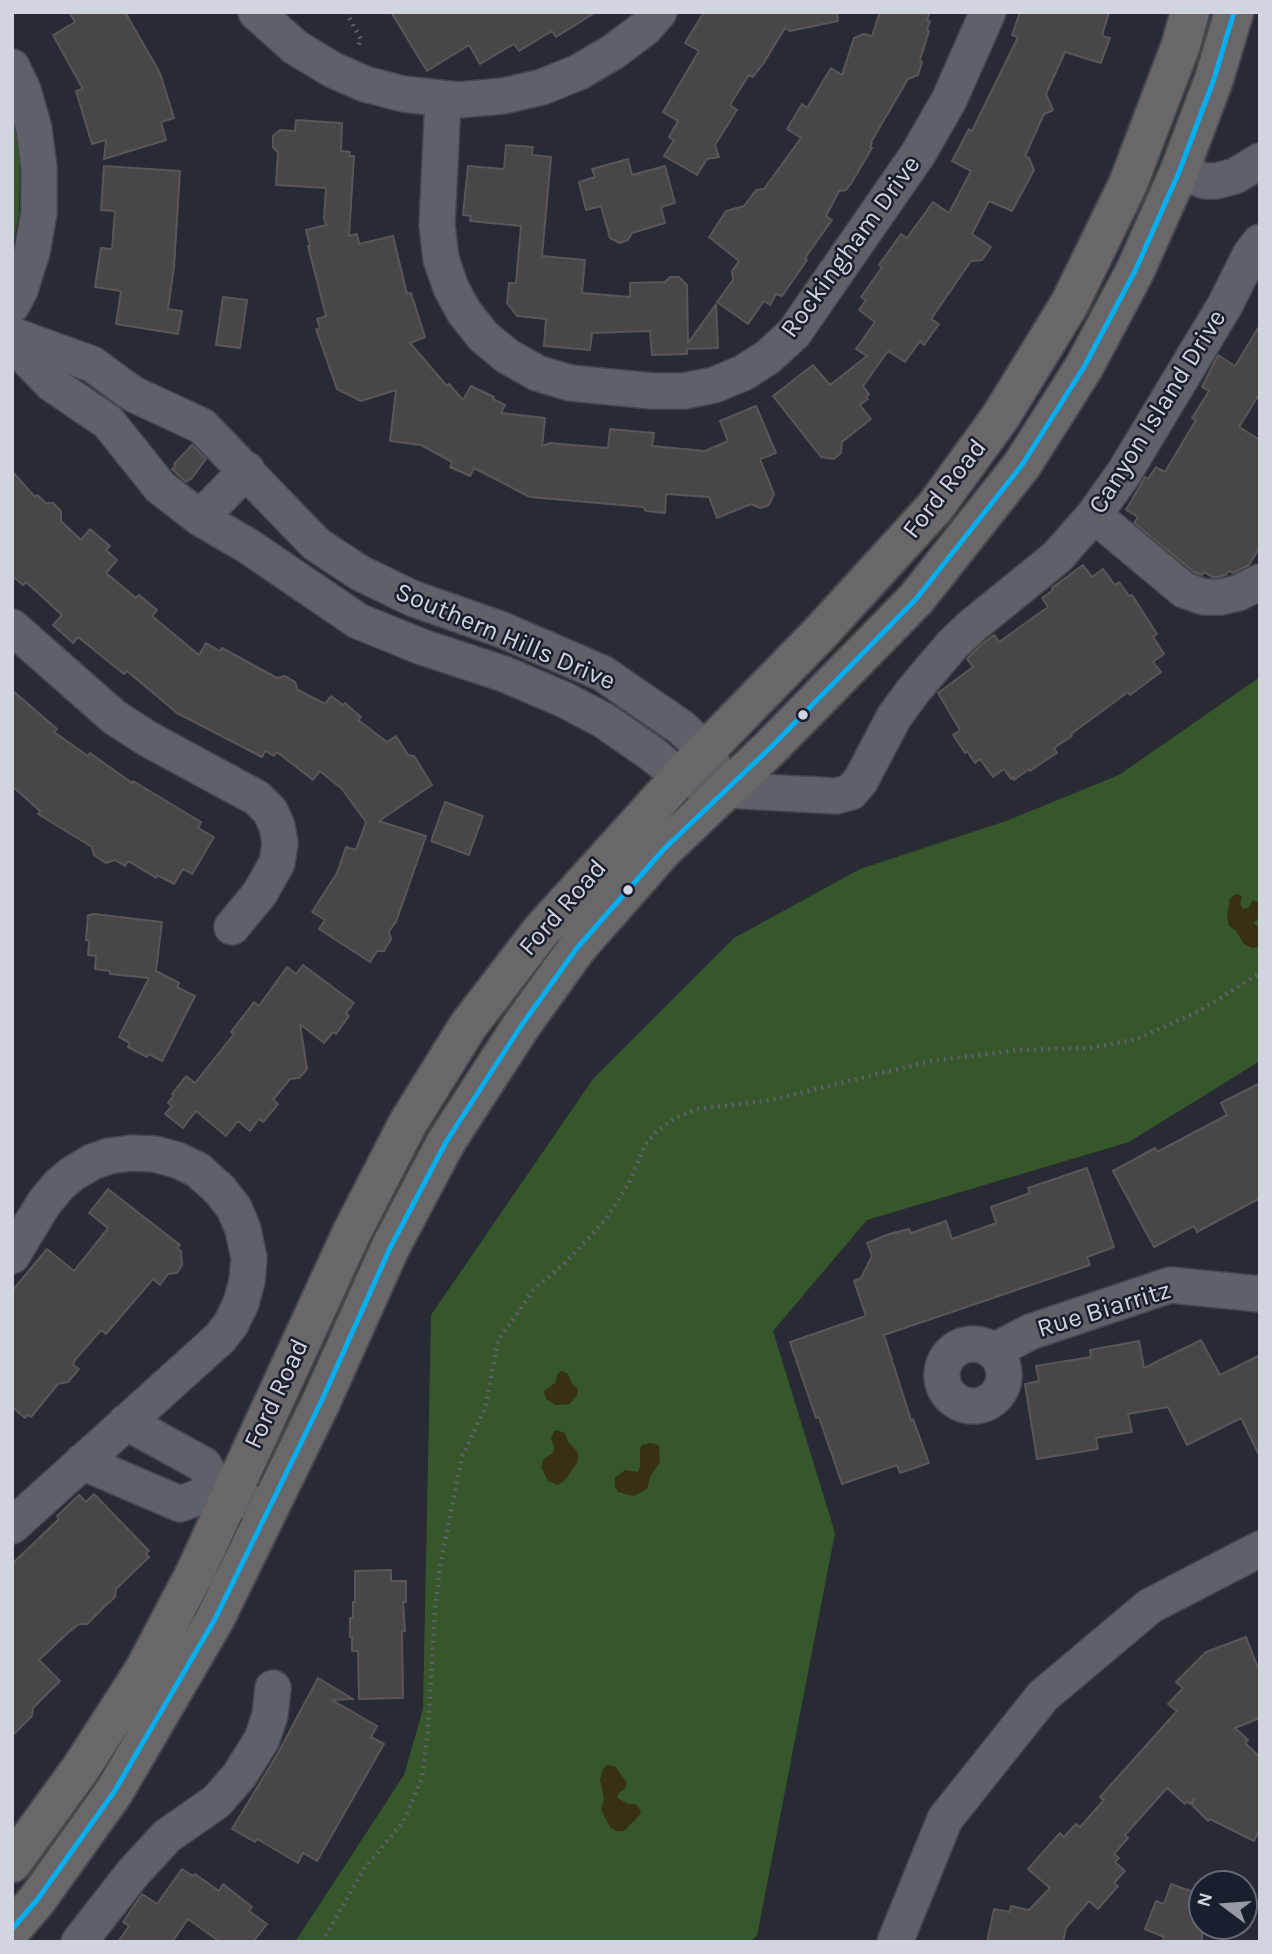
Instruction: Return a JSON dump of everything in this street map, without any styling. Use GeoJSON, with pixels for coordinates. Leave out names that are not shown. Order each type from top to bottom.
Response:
{"type":"FeatureCollection","features":[{"type":"Feature","properties":{"kind":"main road","name":"Ford Road"},"geometry":{"type":"LineString","coordinates":[[12,1863],[81,1768],[144,1670],[195,1573],[225,1492],[352,1232],[408,1123],[468,1026],[541,931],[692,764],[881,568],[935,506],[1001,416],[1069,303],[1128,184],[1191,12]]}},
{"type":"Feature","properties":{"kind":"main road","name":"Ford Road"},"geometry":{"type":"LineString","coordinates":[[12,1929],[37,1900],[114,1792],[215,1619],[321,1402],[390,1248],[446,1142],[521,1026],[577,948],[664,849],[916,599],[1022,464],[1084,367],[1135,271],[1179,172],[1214,79],[1234,12]]}},
{"type":"Feature","properties":{"kind":"street"},"geometry":{"type":"LineString","coordinates":[[256,12],[295,47],[333,70],[365,84],[403,94],[443,99],[503,96],[542,87],[579,72],[613,52],[645,28],[659,12]]}},
{"type":"Feature","properties":{"kind":"street","name":"Rockingham Drive"},"geometry":{"type":"LineString","coordinates":[[443,99],[436,225],[441,259],[451,288],[464,312],[484,336],[507,356],[537,373],[570,383],[652,391],[684,391],[714,385],[743,373],[768,357],[794,333],[918,154],[949,100],[988,12]]}},
{"type":"Feature","properties":{"kind":"street"},"geometry":{"type":"LineString","coordinates":[[12,66],[23,90],[34,129],[39,168],[38,213],[32,252],[20,290],[12,305]]}},
{"type":"Feature","properties":{"kind":"street"},"geometry":{"type":"LineString","coordinates":[[1179,172],[1205,181],[1216,181],[1235,176],[1260,161]]}},
{"type":"Feature","properties":{"kind":"street","name":"Canyon Island Drive"},"geometry":{"type":"LineString","coordinates":[[726,790],[811,796],[836,796],[851,792],[861,780],[894,717],[952,645],[1057,557],[1094,515],[1124,473],[1260,242]]}},
{"type":"Feature","properties":{"kind":"street","name":"Southern Hills Drive"},"geometry":{"type":"LineString","coordinates":[[12,335],[92,363],[133,394],[202,426],[316,544],[360,573],[414,600],[499,629],[602,673],[681,728],[692,764]]}},
{"type":"Feature","properties":{"kind":"street","name":"Southern Hills Drive"},"geometry":{"type":"LineString","coordinates":[[12,343],[52,384],[108,422],[160,487],[200,518],[248,546],[358,621],[422,647],[504,674],[565,700],[603,720],[652,753],[692,764],[726,790]]}},
{"type":"Feature","properties":{"kind":"street"},"geometry":{"type":"LineString","coordinates":[[129,450],[162,408]]}},
{"type":"Feature","properties":{"kind":"street"},"geometry":{"type":"LineString","coordinates":[[200,518],[247,470]]}},
{"type":"Feature","properties":{"kind":"street"},"geometry":{"type":"LineString","coordinates":[[1094,515],[1184,590],[1203,597],[1221,597],[1238,593],[1260,582]]}},
{"type":"Feature","properties":{"kind":"street"},"geometry":{"type":"LineString","coordinates":[[12,627],[114,717],[148,739],[257,798],[270,811],[277,826],[280,843],[277,863],[260,893],[232,927]]}},
{"type":"Feature","properties":{"kind":"street"},"geometry":{"type":"LineString","coordinates":[[12,1256],[44,1203],[59,1185],[82,1168],[109,1156],[132,1153],[155,1154],[177,1160],[198,1170],[220,1189],[234,1208],[243,1229],[248,1258],[247,1281],[241,1303],[231,1324],[220,1338],[12,1526]]}},
{"type":"Feature","properties":{"kind":"street","name":"Rue Biarritz"},"geometry":{"type":"LineString","coordinates":[[994,1351],[1030,1332],[1170,1285],[1260,1294]]}},
{"type":"Feature","properties":{"kind":"street"},"geometry":{"type":"LineString","coordinates":[[126,1422],[204,1465],[225,1492],[268,1510]]}},
{"type":"Feature","properties":{"kind":"street"},"geometry":{"type":"LineString","coordinates":[[82,1462],[180,1504],[225,1492]]}},
{"type":"Feature","properties":{"kind":"street"},"geometry":{"type":"LineString","coordinates":[[895,1942],[945,1819],[1043,1696],[1150,1606],[1260,1549]]}},
{"type":"Feature","properties":{"kind":"street"},"geometry":{"type":"LineString","coordinates":[[79,1942],[133,1872],[167,1836],[216,1802],[239,1776],[262,1739],[270,1715],[273,1688]]}},
{"type":"Feature","properties":{"kind":"path"},"geometry":{"type":"LineString","coordinates":[[346,12],[361,39],[356,50]]}},
{"type":"Feature","properties":{"kind":"path"},"geometry":{"type":"LineString","coordinates":[[322,1942],[364,1869],[403,1822],[422,1778],[440,1566],[462,1457],[485,1408],[498,1341],[534,1289],[565,1263],[606,1219],[629,1183],[645,1145],[657,1131],[675,1118],[697,1109],[771,1100],[931,1061],[1018,1051],[1090,1048],[1137,1039],[1201,1010],[1260,973]]}},
{"type":"Feature","properties":{"kind":"green space"},"geometry":{"type":"Polygon","coordinates":[[[12,113],[20,131],[19,213],[12,252],[12,113]]]}},
{"type":"Feature","properties":{"kind":"green space"},"geometry":{"type":"Polygon","coordinates":[[[1260,677],[1260,1061],[1129,1142],[867,1220],[773,1331],[835,1533],[757,1936],[749,1942],[295,1942],[404,1775],[423,1709],[431,1315],[593,1079],[734,938],[860,869],[1006,821],[1119,775],[1260,677]]]}},
{"type":"Feature","properties":{"kind":"sand"},"geometry":{"type":"Polygon","coordinates":[[[1236,894],[1242,896],[1240,904],[1243,909],[1248,908],[1253,900],[1260,903],[1260,916],[1254,923],[1260,929],[1258,947],[1252,948],[1244,944],[1236,931],[1229,926],[1227,916],[1230,898],[1236,894]]]}},
{"type":"Feature","properties":{"kind":"sand"},"geometry":{"type":"Polygon","coordinates":[[[562,1371],[568,1374],[572,1384],[578,1389],[577,1395],[570,1404],[556,1405],[546,1399],[544,1391],[555,1383],[558,1373],[562,1371]]]}},
{"type":"Feature","properties":{"kind":"sand"},"geometry":{"type":"Polygon","coordinates":[[[557,1430],[565,1433],[568,1442],[577,1451],[578,1458],[565,1480],[558,1485],[548,1481],[541,1467],[543,1460],[553,1453],[551,1438],[557,1430]]]}},
{"type":"Feature","properties":{"kind":"sand"},"geometry":{"type":"Polygon","coordinates":[[[642,1445],[659,1445],[660,1462],[650,1477],[647,1489],[634,1496],[618,1492],[615,1478],[625,1470],[638,1472],[640,1449],[642,1445]]]}},
{"type":"Feature","properties":{"kind":"sand"},"geometry":{"type":"Polygon","coordinates":[[[607,1765],[615,1766],[627,1783],[617,1798],[629,1804],[636,1804],[641,1811],[624,1831],[616,1831],[610,1827],[601,1810],[604,1798],[600,1780],[607,1765]]]}},
{"type":"Feature","properties":{"kind":"building"},"geometry":{"type":"Polygon","coordinates":[[[69,12],[125,12],[160,73],[174,118],[161,122],[166,140],[104,159],[106,140],[92,144],[76,91],[83,89],[53,35],[75,22],[69,12]]]}},
{"type":"Feature","properties":{"kind":"building"},"geometry":{"type":"Polygon","coordinates":[[[391,12],[596,12],[556,37],[552,31],[519,51],[514,44],[480,64],[469,45],[427,71],[391,12]]]}},
{"type":"Feature","properties":{"kind":"building"},"geometry":{"type":"Polygon","coordinates":[[[704,12],[837,12],[838,21],[790,31],[785,28],[763,64],[753,77],[749,75],[730,105],[737,110],[715,145],[719,157],[707,159],[697,175],[664,156],[674,140],[669,137],[678,121],[663,112],[699,51],[685,43],[704,12]]]}},
{"type":"Feature","properties":{"kind":"building"},"geometry":{"type":"Polygon","coordinates":[[[880,12],[930,12],[927,20],[930,21],[929,31],[918,75],[908,79],[871,142],[872,148],[852,182],[846,190],[839,191],[826,216],[832,220],[805,258],[807,260],[782,296],[776,294],[770,305],[764,301],[748,324],[717,302],[733,280],[732,271],[739,261],[709,237],[726,211],[744,206],[756,190],[764,189],[801,138],[787,129],[802,104],[807,108],[831,68],[842,75],[854,38],[864,34],[872,36],[880,12]]]}},
{"type":"Feature","properties":{"kind":"building"},"geometry":{"type":"Polygon","coordinates":[[[1020,12],[1109,12],[1102,36],[1110,38],[1101,63],[1065,52],[1046,94],[1053,110],[1044,114],[1025,156],[1029,158],[1034,170],[1012,211],[989,201],[972,234],[991,247],[982,260],[971,261],[931,319],[939,324],[924,345],[920,341],[905,362],[888,351],[863,386],[869,394],[866,397],[868,399],[860,405],[871,419],[842,442],[841,453],[834,459],[821,457],[773,396],[813,365],[830,385],[867,356],[856,349],[875,322],[859,310],[866,300],[861,297],[901,234],[907,238],[933,202],[949,213],[971,171],[952,161],[969,129],[972,131],[1018,37],[1012,35],[1020,12]]]}},
{"type":"Feature","properties":{"kind":"building"},"geometry":{"type":"Polygon","coordinates":[[[296,120],[342,123],[341,151],[350,152],[349,156],[354,156],[349,236],[357,234],[359,244],[393,236],[407,294],[411,293],[425,337],[410,343],[447,386],[449,384],[463,400],[471,386],[505,405],[501,413],[545,418],[542,446],[550,443],[608,448],[610,429],[654,433],[652,446],[705,451],[728,441],[720,421],[756,406],[776,453],[760,459],[774,494],[769,505],[760,508],[751,504],[717,518],[709,497],[666,494],[665,513],[646,511],[643,507],[530,497],[474,468],[470,476],[450,467],[452,462],[421,445],[390,441],[396,390],[361,401],[337,389],[316,329],[320,328],[317,319],[326,316],[306,230],[326,225],[326,188],[276,185],[278,153],[273,147],[273,136],[280,130],[295,131],[296,120]]]}},
{"type":"Feature","properties":{"kind":"building"},"geometry":{"type":"Polygon","coordinates":[[[506,145],[533,147],[532,155],[551,157],[542,256],[585,260],[582,293],[630,297],[630,283],[665,282],[670,277],[679,277],[687,285],[688,343],[716,304],[718,348],[687,349],[687,354],[652,355],[650,331],[592,333],[590,350],[544,346],[546,319],[517,316],[507,303],[509,283],[516,283],[521,226],[470,221],[471,216],[463,215],[468,166],[504,169],[506,145]]]}},
{"type":"Feature","properties":{"kind":"building"},"geometry":{"type":"Polygon","coordinates":[[[628,159],[632,175],[665,166],[675,203],[661,207],[665,223],[632,233],[628,240],[620,243],[610,238],[601,206],[586,210],[579,182],[595,177],[592,169],[628,159]]]}},
{"type":"Feature","properties":{"kind":"building"},"geometry":{"type":"Polygon","coordinates":[[[104,166],[180,171],[174,267],[168,309],[182,311],[178,334],[116,324],[121,291],[95,287],[101,248],[112,249],[115,211],[101,210],[104,166]]]}},
{"type":"Feature","properties":{"kind":"building"},"geometry":{"type":"Polygon","coordinates":[[[223,297],[247,300],[240,348],[216,345],[223,297]]]}},
{"type":"Feature","properties":{"kind":"building"},"geometry":{"type":"Polygon","coordinates":[[[1260,325],[1260,393],[1239,427],[1260,440],[1260,547],[1249,565],[1233,573],[1229,571],[1219,577],[1212,577],[1204,572],[1202,575],[1194,572],[1134,523],[1138,517],[1126,510],[1145,477],[1148,479],[1156,467],[1165,472],[1196,420],[1192,418],[1209,391],[1202,387],[1218,355],[1235,366],[1260,325]]]}},
{"type":"Feature","properties":{"kind":"building"},"geometry":{"type":"Polygon","coordinates":[[[192,445],[206,459],[186,482],[172,469],[192,445]]]}},
{"type":"Feature","properties":{"kind":"building"},"geometry":{"type":"Polygon","coordinates":[[[12,471],[35,497],[37,495],[46,503],[53,503],[61,511],[61,521],[81,540],[90,529],[110,546],[106,550],[117,560],[106,573],[136,598],[139,595],[157,610],[152,616],[199,655],[206,643],[220,651],[222,648],[277,678],[285,676],[295,682],[298,690],[325,704],[331,696],[343,705],[345,703],[361,717],[358,720],[387,742],[396,736],[408,755],[414,756],[432,785],[379,821],[426,836],[396,922],[389,931],[391,939],[384,951],[377,951],[370,962],[319,929],[325,920],[312,912],[337,873],[346,847],[356,850],[366,822],[342,789],[320,771],[313,780],[277,752],[274,756],[265,751],[262,757],[177,713],[127,671],[124,674],[78,637],[73,643],[53,625],[62,615],[26,582],[23,585],[12,576],[12,471]]]}},
{"type":"Feature","properties":{"kind":"building"},"geometry":{"type":"Polygon","coordinates":[[[1083,565],[1092,577],[1103,569],[1115,585],[1119,582],[1129,596],[1132,595],[1157,634],[1153,637],[1164,654],[1153,662],[1161,672],[1130,695],[1128,692],[1071,734],[1072,736],[1054,748],[1057,753],[1030,771],[1029,769],[1014,780],[1004,769],[993,777],[980,759],[975,763],[967,751],[965,753],[953,735],[960,730],[938,693],[973,667],[967,659],[982,644],[994,635],[999,642],[1048,607],[1042,598],[1083,565]]]}},
{"type":"Feature","properties":{"kind":"building"},"geometry":{"type":"Polygon","coordinates":[[[12,690],[57,729],[54,732],[88,756],[90,753],[132,783],[133,781],[201,822],[198,828],[214,837],[192,874],[183,869],[174,884],[157,875],[156,878],[128,861],[125,866],[115,860],[106,863],[94,855],[92,847],[38,814],[40,811],[12,786],[12,690]]]}},
{"type":"Feature","properties":{"kind":"building"},"geometry":{"type":"Polygon","coordinates":[[[445,802],[483,816],[469,855],[431,841],[445,802]]]}},
{"type":"Feature","properties":{"kind":"building"},"geometry":{"type":"Polygon","coordinates":[[[88,915],[162,922],[156,971],[179,983],[177,987],[195,996],[162,1061],[128,1047],[130,1043],[119,1037],[149,978],[110,974],[110,971],[95,969],[96,956],[88,955],[89,941],[86,940],[88,915]]]}},
{"type":"Feature","properties":{"kind":"building"},"geometry":{"type":"Polygon","coordinates":[[[303,965],[354,1003],[346,1013],[349,1016],[336,1034],[333,1032],[324,1043],[300,1024],[307,1069],[299,1078],[290,1079],[273,1100],[278,1104],[263,1122],[259,1119],[250,1131],[238,1121],[226,1136],[196,1111],[183,1128],[165,1114],[172,1106],[168,1103],[174,1095],[172,1094],[186,1076],[195,1083],[234,1034],[231,1032],[254,1002],[259,1006],[287,967],[296,974],[303,965]]]}},
{"type":"Feature","properties":{"kind":"building"},"geometry":{"type":"Polygon","coordinates":[[[1260,1083],[1260,1198],[1197,1232],[1194,1226],[1154,1247],[1113,1171],[1155,1148],[1157,1152],[1227,1115],[1221,1103],[1260,1083]]]}},
{"type":"Feature","properties":{"kind":"building"},"geometry":{"type":"Polygon","coordinates":[[[1087,1168],[1114,1247],[1087,1257],[1090,1265],[884,1335],[911,1420],[913,1419],[929,1463],[900,1473],[897,1465],[842,1484],[790,1342],[866,1316],[854,1281],[861,1278],[872,1256],[867,1243],[889,1234],[909,1229],[911,1233],[946,1221],[952,1239],[996,1223],[991,1207],[1030,1193],[1028,1188],[1087,1168]]]}},
{"type":"Feature","properties":{"kind":"building"},"geometry":{"type":"Polygon","coordinates":[[[108,1189],[180,1245],[177,1248],[181,1251],[182,1265],[177,1273],[168,1274],[160,1285],[153,1279],[106,1334],[101,1330],[75,1360],[73,1365],[79,1369],[68,1382],[58,1384],[31,1417],[27,1415],[25,1418],[12,1407],[12,1291],[47,1249],[74,1271],[108,1228],[89,1213],[108,1189]]]}},
{"type":"Feature","properties":{"kind":"building"},"geometry":{"type":"Polygon","coordinates":[[[1201,1340],[1220,1375],[1260,1355],[1260,1457],[1241,1418],[1187,1445],[1168,1407],[1128,1414],[1132,1432],[1096,1438],[1098,1449],[1037,1459],[1025,1384],[1039,1381],[1036,1366],[1091,1357],[1090,1350],[1139,1341],[1144,1368],[1201,1340]]]}},
{"type":"Feature","properties":{"kind":"building"},"geometry":{"type":"Polygon","coordinates":[[[94,1494],[149,1551],[146,1553],[149,1557],[116,1589],[115,1597],[87,1624],[79,1624],[39,1660],[60,1681],[33,1708],[32,1716],[12,1736],[12,1564],[59,1519],[57,1516],[79,1495],[86,1502],[94,1494]]]}},
{"type":"Feature","properties":{"kind":"building"},"geometry":{"type":"Polygon","coordinates":[[[391,1570],[391,1581],[406,1581],[406,1602],[403,1602],[405,1631],[402,1631],[403,1698],[359,1699],[358,1651],[352,1651],[350,1637],[350,1618],[353,1618],[355,1602],[355,1571],[391,1570]]]}},
{"type":"Feature","properties":{"kind":"building"},"geometry":{"type":"Polygon","coordinates":[[[1246,1637],[1260,1673],[1260,1718],[1235,1728],[1248,1740],[1245,1743],[1260,1757],[1260,1829],[1254,1841],[1210,1819],[1208,1821],[1192,1805],[1194,1799],[1190,1804],[1187,1801],[1185,1804],[1167,1788],[1125,1835],[1128,1838],[1114,1854],[1119,1858],[1115,1862],[1125,1871],[1114,1883],[1118,1886],[1098,1909],[1089,1901],[1066,1928],[1063,1942],[987,1942],[994,1909],[1010,1912],[1011,1906],[1029,1910],[1050,1888],[1028,1869],[1060,1833],[1064,1837],[1076,1824],[1080,1827],[1104,1800],[1100,1797],[1177,1711],[1168,1704],[1183,1688],[1176,1682],[1206,1652],[1246,1637]]]}},
{"type":"Feature","properties":{"kind":"building"},"geometry":{"type":"Polygon","coordinates":[[[318,1678],[353,1699],[332,1700],[377,1726],[371,1737],[384,1744],[317,1861],[303,1853],[298,1863],[257,1839],[255,1842],[232,1829],[278,1753],[318,1678]]]}},
{"type":"Feature","properties":{"kind":"building"},"geometry":{"type":"Polygon","coordinates":[[[182,1869],[193,1876],[195,1874],[219,1891],[223,1884],[252,1907],[249,1911],[267,1924],[253,1942],[220,1942],[188,1919],[172,1942],[118,1942],[129,1926],[123,1922],[142,1894],[157,1904],[182,1869]]]}},
{"type":"Feature","properties":{"kind":"building"},"geometry":{"type":"Polygon","coordinates":[[[1171,1884],[1188,1890],[1188,1940],[1202,1942],[1162,1942],[1164,1937],[1145,1929],[1156,1901],[1164,1904],[1171,1884]]]}},
{"type":"Feature","properties":{"kind":"transit line"},"geometry":{"type":"LineString","coordinates":[[12,1929],[37,1900],[114,1792],[215,1619],[321,1402],[390,1248],[446,1142],[521,1026],[577,948],[664,849],[770,748],[916,599],[1022,465],[1084,367],[1135,271],[1179,172],[1214,79],[1234,12]]}}]}
